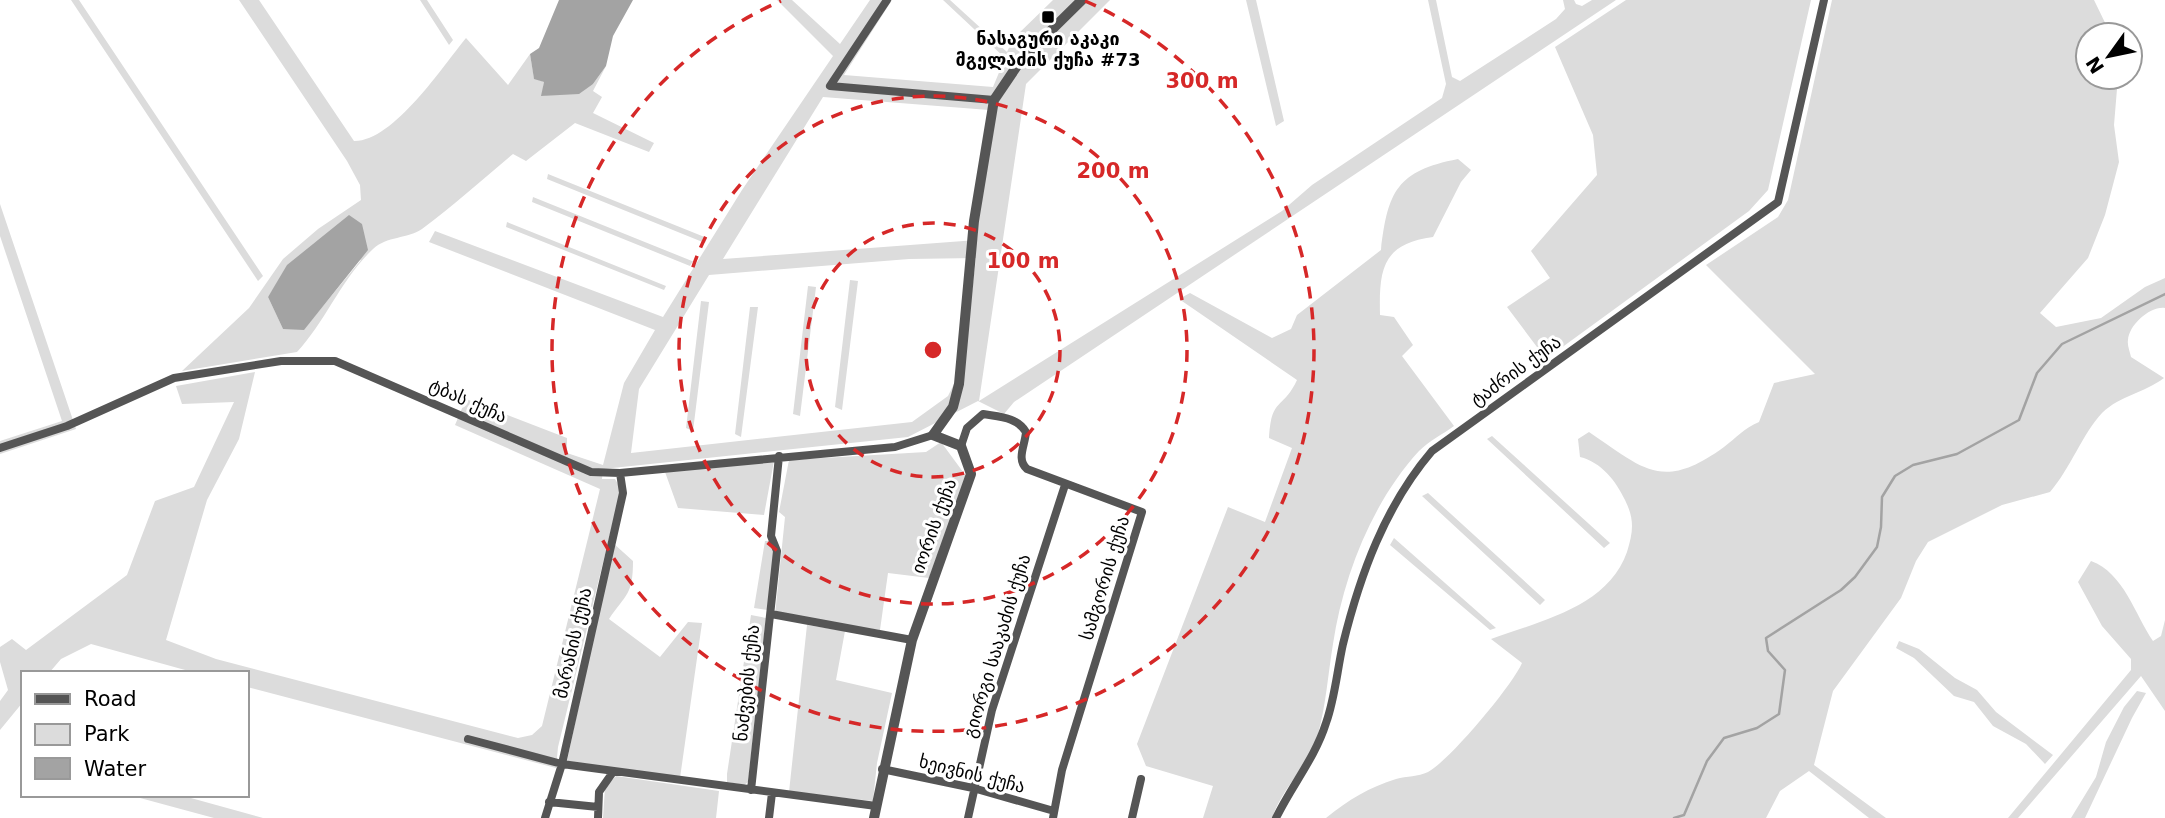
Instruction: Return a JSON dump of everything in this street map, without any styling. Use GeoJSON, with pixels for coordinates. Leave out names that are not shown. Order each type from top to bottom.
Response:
{"type":"FeatureCollection","features":[{"type":"Feature","properties":{"kind":"street"},"geometry":{"type":"LineString","coordinates":[[887,0],[830,86],[994,100]]}},
{"type":"Feature","properties":{"kind":"street"},"geometry":{"type":"LineString","coordinates":[[961,446],[933,435],[953,407],[959,384],[974,221],[994,100],[1021,60],[1082,0]]}},
{"type":"Feature","properties":{"kind":"street","name":"ტაძრის ქუჩა"},"geometry":{"type":"LineString","coordinates":[[1276,818],[1288,793],[1316,751],[1329,714],[1342,647],[1365,566],[1381,530],[1413,472],[1432,451],[1778,202],[1824,0]]}},
{"type":"Feature","properties":{"kind":"street","name":"ტბას ქუჩა"},"geometry":{"type":"LineString","coordinates":[[0,448],[68,426],[174,379],[281,361],[320,359],[335,361],[591,472],[620,473],[895,447],[933,435]]}},
{"type":"Feature","properties":{"kind":"street","name":"სამგორის ქუჩა"},"geometry":{"type":"LineString","coordinates":[[961,446],[967,428],[983,414],[1020,423],[1027,432],[1020,456],[1021,465],[1065,485],[1142,512],[1062,769],[1054,815]]}},
{"type":"Feature","properties":{"kind":"street","name":"იორის ქუჩა"},"geometry":{"type":"LineString","coordinates":[[875,812],[912,640],[969,480],[971,469],[961,446]]}},
{"type":"Feature","properties":{"kind":"street","name":"ნაძვების ქუჩა"},"geometry":{"type":"LineString","coordinates":[[751,790],[777,551],[771,536],[779,456]]}},
{"type":"Feature","properties":{"kind":"street","name":"მარანის ქუჩა"},"geometry":{"type":"LineString","coordinates":[[545,818],[562,764],[623,493],[620,473]]}},
{"type":"Feature","properties":{"kind":"street","name":"გიორგი სააკაძის ქუჩა"},"geometry":{"type":"LineString","coordinates":[[968,818],[1004,670],[1065,485]]}},
{"type":"Feature","properties":{"kind":"street"},"geometry":{"type":"LineString","coordinates":[[771,614],[912,640]]}},
{"type":"Feature","properties":{"kind":"street"},"geometry":{"type":"LineString","coordinates":[[468,739],[562,764],[772,793],[875,812]]}},
{"type":"Feature","properties":{"kind":"street","name":"ხეივნის ქუჩა"},"geometry":{"type":"LineString","coordinates":[[883,769],[973,789],[1054,815]]}},
{"type":"Feature","properties":{"kind":"street"},"geometry":{"type":"LineString","coordinates":[[598,818],[599,792],[613,772]]}},
{"type":"Feature","properties":{"kind":"street"},"geometry":{"type":"LineString","coordinates":[[1132,818],[1141,779]]}},
{"type":"Feature","properties":{"kind":"street"},"geometry":{"type":"LineString","coordinates":[[769,818],[772,793]]}},
{"type":"Feature","properties":{"kind":"street"},"geometry":{"type":"LineString","coordinates":[[549,802],[598,807]]}},
{"type":"Feature","properties":{"kind":"green space"},"geometry":{"type":"Polygon","coordinates":[[[71,0],[79,0],[263,276],[258,281],[71,0]]]}},
{"type":"Feature","properties":{"kind":"green space"},"geometry":{"type":"Polygon","coordinates":[[[239,0],[259,0],[354,141],[369,138],[401,116],[466,38],[508,85],[530,54],[534,78],[544,82],[542,96],[593,84],[606,66],[593,91],[602,97],[593,113],[654,143],[649,152],[575,123],[526,161],[513,154],[422,229],[384,242],[373,249],[352,273],[317,327],[297,352],[182,371],[249,308],[283,259],[318,229],[361,200],[360,185],[347,161],[239,0]],[[361,260],[274,288],[268,297],[283,329],[304,329],[361,260]]]}},
{"type":"Feature","properties":{"kind":"green space"},"geometry":{"type":"Polygon","coordinates":[[[420,0],[427,0],[453,40],[449,45],[420,0]]]}},
{"type":"Feature","properties":{"kind":"green space"},"geometry":{"type":"Polygon","coordinates":[[[777,0],[792,0],[840,44],[870,0],[892,0],[844,75],[993,87],[1005,58],[943,0],[950,0],[1007,52],[1013,39],[1053,0],[1110,0],[1026,84],[979,401],[1282,211],[1312,185],[1442,98],[1446,84],[1428,0],[1436,0],[1452,77],[1460,81],[1556,19],[1565,9],[1563,0],[1574,0],[1582,6],[1592,0],[1616,0],[1014,402],[1004,414],[978,401],[908,437],[603,469],[602,479],[615,479],[621,489],[558,747],[556,768],[248,687],[248,671],[189,671],[91,644],[61,659],[51,671],[21,671],[21,704],[0,730],[0,701],[8,690],[0,662],[0,647],[12,639],[26,650],[127,575],[155,501],[194,487],[234,402],[182,404],[176,386],[255,372],[239,439],[207,500],[166,640],[216,659],[518,738],[532,735],[542,726],[600,489],[455,425],[466,399],[567,438],[567,453],[603,465],[624,383],[655,330],[429,242],[435,231],[663,317],[742,190],[833,56],[777,0]],[[823,97],[723,259],[977,240],[989,110],[823,97]],[[976,258],[909,259],[709,275],[639,389],[631,453],[912,422],[948,396],[963,366],[976,258]]]}},
{"type":"Feature","properties":{"kind":"green space"},"geometry":{"type":"Polygon","coordinates":[[[1246,0],[1256,0],[1284,121],[1276,126],[1246,0]]]}},
{"type":"Feature","properties":{"kind":"green space"},"geometry":{"type":"Polygon","coordinates":[[[1626,0],[1811,0],[1768,190],[1749,211],[1546,359],[1507,307],[1550,278],[1531,251],[1597,175],[1593,135],[1555,47],[1626,0]]]}},
{"type":"Feature","properties":{"kind":"green space"},"geometry":{"type":"Polygon","coordinates":[[[1832,0],[2094,0],[2104,21],[2074,21],[2074,91],[2117,91],[2114,125],[2119,162],[2105,215],[2088,258],[2040,313],[2056,327],[2101,318],[2145,287],[2165,278],[2165,308],[2153,310],[2141,318],[2132,328],[2128,342],[2131,357],[2164,378],[2117,402],[2102,413],[2050,492],[2002,505],[1928,542],[1916,561],[1901,598],[1833,691],[1814,765],[1886,818],[1869,818],[1809,771],[1780,791],[1766,818],[1326,818],[1368,790],[1396,779],[1424,774],[1438,765],[1479,722],[1522,663],[1491,639],[1551,618],[1589,599],[1618,571],[1631,538],[1632,526],[1628,507],[1607,473],[1595,463],[1580,457],[1578,439],[1589,432],[1640,465],[1669,472],[1684,469],[1703,461],[1759,422],[1774,383],[1815,374],[1706,265],[1778,217],[1788,200],[1832,0]]]}},
{"type":"Feature","properties":{"kind":"green space"},"geometry":{"type":"Polygon","coordinates":[[[1458,159],[1471,170],[1461,182],[1433,237],[1403,246],[1387,261],[1380,299],[1380,315],[1394,317],[1413,345],[1402,356],[1454,426],[1423,447],[1402,471],[1387,493],[1362,542],[1352,567],[1338,619],[1318,734],[1272,818],[1203,818],[1213,786],[1146,766],[1137,744],[1228,507],[1265,522],[1292,448],[1269,438],[1272,416],[1297,380],[1179,299],[1190,293],[1272,338],[1291,329],[1297,315],[1381,250],[1387,213],[1399,187],[1421,170],[1458,159]]]}},
{"type":"Feature","properties":{"kind":"green space"},"geometry":{"type":"Polygon","coordinates":[[[548,174],[707,238],[705,243],[547,179],[548,174]]]}},
{"type":"Feature","properties":{"kind":"green space"},"geometry":{"type":"Polygon","coordinates":[[[533,197],[693,261],[690,266],[532,202],[533,197]]]}},
{"type":"Feature","properties":{"kind":"green space"},"geometry":{"type":"Polygon","coordinates":[[[0,204],[76,429],[0,454],[0,441],[62,421],[0,236],[0,204]]]}},
{"type":"Feature","properties":{"kind":"green space"},"geometry":{"type":"Polygon","coordinates":[[[507,222],[666,286],[664,290],[506,227],[507,222]]]}},
{"type":"Feature","properties":{"kind":"green space"},"geometry":{"type":"Polygon","coordinates":[[[850,280],[858,281],[842,410],[835,407],[850,280]]]}},
{"type":"Feature","properties":{"kind":"green space"},"geometry":{"type":"Polygon","coordinates":[[[808,286],[816,287],[800,416],[793,414],[808,286]]]}},
{"type":"Feature","properties":{"kind":"green space"},"geometry":{"type":"Polygon","coordinates":[[[701,301],[709,302],[693,431],[686,428],[701,301]]]}},
{"type":"Feature","properties":{"kind":"green space"},"geometry":{"type":"Polygon","coordinates":[[[750,307],[758,307],[741,437],[735,434],[750,307]]]}},
{"type":"Feature","properties":{"kind":"green space"},"geometry":{"type":"Polygon","coordinates":[[[1492,436],[1610,543],[1604,548],[1487,439],[1492,436]]]}},
{"type":"Feature","properties":{"kind":"green space"},"geometry":{"type":"Polygon","coordinates":[[[941,442],[966,476],[929,578],[888,573],[880,630],[775,615],[785,517],[779,512],[789,460],[926,452],[941,442]]]}},
{"type":"Feature","properties":{"kind":"green space"},"geometry":{"type":"Polygon","coordinates":[[[774,461],[764,515],[678,508],[665,472],[774,461]]]}},
{"type":"Feature","properties":{"kind":"green space"},"geometry":{"type":"Polygon","coordinates":[[[1428,493],[1545,600],[1540,605],[1422,496],[1428,493]]]}},
{"type":"Feature","properties":{"kind":"green space"},"geometry":{"type":"Polygon","coordinates":[[[1394,538],[1496,628],[1490,630],[1390,545],[1394,538]]]}},
{"type":"Feature","properties":{"kind":"green space"},"geometry":{"type":"Polygon","coordinates":[[[765,541],[769,541],[774,551],[768,610],[754,608],[765,541]]]}},
{"type":"Feature","properties":{"kind":"green space"},"geometry":{"type":"Polygon","coordinates":[[[613,543],[633,561],[633,572],[630,588],[609,619],[660,657],[688,622],[702,623],[680,778],[567,761],[613,543]]]}},
{"type":"Feature","properties":{"kind":"green space"},"geometry":{"type":"Polygon","coordinates":[[[2091,561],[2112,575],[2120,585],[2153,641],[2161,636],[2165,620],[2165,711],[2141,676],[2018,818],[2008,818],[2131,670],[2131,659],[2102,626],[2078,582],[2091,561]]]}},
{"type":"Feature","properties":{"kind":"green space"},"geometry":{"type":"Polygon","coordinates":[[[751,615],[766,618],[748,782],[744,785],[727,782],[727,774],[751,615]]]}},
{"type":"Feature","properties":{"kind":"green space"},"geometry":{"type":"Polygon","coordinates":[[[807,625],[845,631],[836,680],[892,693],[877,763],[873,801],[789,792],[807,625]]]}},
{"type":"Feature","properties":{"kind":"green space"},"geometry":{"type":"Polygon","coordinates":[[[1899,641],[1919,649],[1955,678],[1977,690],[1996,712],[2053,755],[2045,764],[2026,744],[1993,726],[1974,702],[1954,696],[1914,658],[1896,648],[1899,641]]]}},
{"type":"Feature","properties":{"kind":"green space"},"geometry":{"type":"Polygon","coordinates":[[[2137,691],[2146,693],[2085,818],[2071,818],[2096,777],[2106,742],[2124,707],[2137,691]]]}},
{"type":"Feature","properties":{"kind":"green space"},"geometry":{"type":"Polygon","coordinates":[[[616,776],[719,791],[716,818],[603,818],[605,787],[616,776]]]}},
{"type":"Feature","properties":{"kind":"green space"},"geometry":{"type":"Polygon","coordinates":[[[136,797],[187,797],[263,818],[214,818],[136,797]]]}},
{"type":"Feature","properties":{"kind":"water"},"geometry":{"type":"Polygon","coordinates":[[[559,0],[633,0],[613,36],[606,66],[593,84],[579,94],[541,96],[544,82],[534,79],[530,54],[539,48],[559,0]]]}},
{"type":"Feature","properties":{"kind":"water"},"geometry":{"type":"Polygon","coordinates":[[[349,215],[362,224],[368,250],[304,330],[283,329],[268,297],[287,265],[349,215]]]}},
{"type":"Feature","properties":{"kind":"waterway"},"geometry":{"type":"LineString","coordinates":[[1674,818],[1684,815],[1707,761],[1724,738],[1757,728],[1779,714],[1785,670],[1768,651],[1766,638],[1841,590],[1855,577],[1877,547],[1882,497],[1895,476],[1913,465],[1957,454],[2019,420],[2037,373],[2062,344],[2165,294]]}},
{"type":"Feature","properties":{"kind":"place","name":"ნასაგური აკაკი მგელაძის ქუჩა #73"},"geometry":{"type":"Point","coordinates":[1048,17]}}]}
